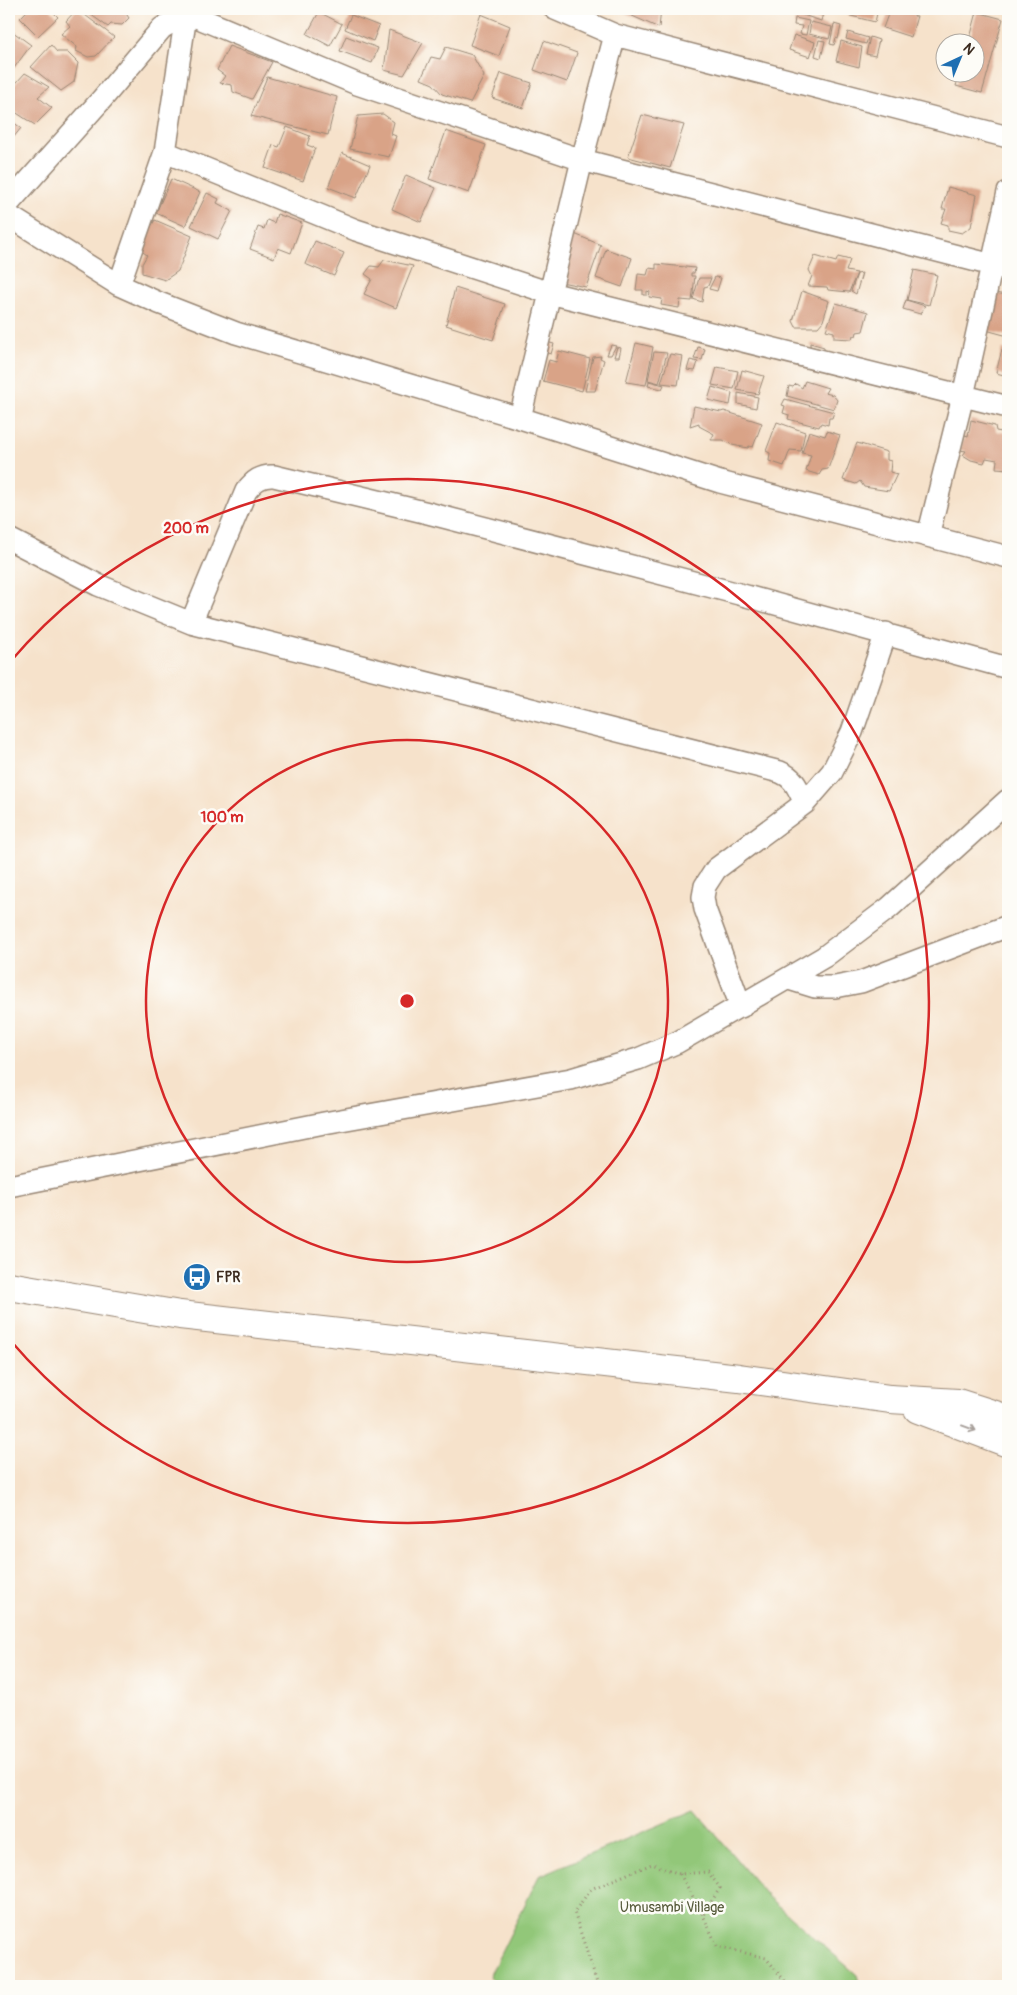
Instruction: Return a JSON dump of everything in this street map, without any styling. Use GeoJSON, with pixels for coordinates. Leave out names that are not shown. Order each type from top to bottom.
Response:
{"type":"FeatureCollection","features":[{"type":"Feature","properties":{"kind":"highway"},"geometry":{"type":"LineString","coordinates":[[9,1286],[180,1315],[740,1378],[890,1400],[958,1403],[1008,1420]]}},
{"type":"Feature","properties":{"kind":"highway"},"geometry":{"type":"LineString","coordinates":[[890,1400],[1008,1443]]}},
{"type":"Feature","properties":{"kind":"street"},"geometry":{"type":"LineString","coordinates":[[555,9],[615,35],[1008,137]]}},
{"type":"Feature","properties":{"kind":"street"},"geometry":{"type":"LineString","coordinates":[[118,285],[165,152],[187,11]]}},
{"type":"Feature","properties":{"kind":"street"},"geometry":{"type":"LineString","coordinates":[[187,11],[357,84],[582,160],[1001,268]]}},
{"type":"Feature","properties":{"kind":"street"},"geometry":{"type":"LineString","coordinates":[[9,203],[102,99],[162,28],[187,11]]}},
{"type":"Feature","properties":{"kind":"street"},"geometry":{"type":"LineString","coordinates":[[520,418],[582,160],[615,35]]}},
{"type":"Feature","properties":{"kind":"street"},"geometry":{"type":"LineString","coordinates":[[165,152],[356,230],[550,293],[1008,407]]}},
{"type":"Feature","properties":{"kind":"street"},"geometry":{"type":"LineString","coordinates":[[928,536],[963,396],[1001,268],[1008,192]]}},
{"type":"Feature","properties":{"kind":"street"},"geometry":{"type":"LineString","coordinates":[[9,216],[118,285],[236,333],[520,418],[720,482],[1008,557]]}},
{"type":"Feature","properties":{"kind":"street"},"geometry":{"type":"LineString","coordinates":[[191,623],[246,491],[253,482],[266,475],[438,516],[886,633],[1008,668]]}},
{"type":"Feature","properties":{"kind":"street"},"geometry":{"type":"LineString","coordinates":[[9,539],[98,584],[191,623],[780,772],[789,776],[796,783],[805,803]]}},
{"type":"Feature","properties":{"kind":"street"},"geometry":{"type":"LineString","coordinates":[[741,1007],[705,910],[703,897],[705,886],[716,869],[805,803],[832,772],[852,732],[886,633]]}},
{"type":"Feature","properties":{"kind":"street"},"geometry":{"type":"LineString","coordinates":[[9,1186],[324,1123],[571,1079],[638,1059],[678,1042],[741,1007],[789,979],[860,932],[927,876],[1008,800]]}},
{"type":"Feature","properties":{"kind":"street"},"geometry":{"type":"LineString","coordinates":[[789,979],[815,987],[835,987],[861,982],[1008,926]]}},
{"type":"Feature","properties":{"kind":"path"},"geometry":{"type":"LineString","coordinates":[[598,1986],[574,1912],[591,1889],[652,1864],[680,1874],[708,1872],[720,1888],[703,1915]]}},
{"type":"Feature","properties":{"kind":"path"},"geometry":{"type":"LineString","coordinates":[[680,1874],[703,1915],[717,1946],[766,1958],[789,1986]]}},
{"type":"Feature","properties":{"kind":"green space","name":"Umusambi Village"},"geometry":{"type":"Polygon","coordinates":[[[695,1810],[768,1897],[857,1975],[860,1986],[500,1986],[489,1977],[539,1876],[695,1810]]]}},
{"type":"Feature","properties":{"kind":"building"},"geometry":{"type":"Polygon","coordinates":[[[29,9],[50,9],[58,17],[38,36],[20,18],[29,9]]]}},
{"type":"Feature","properties":{"kind":"building"},"geometry":{"type":"Polygon","coordinates":[[[77,9],[114,37],[96,56],[88,57],[76,51],[77,47],[61,34],[70,26],[66,21],[77,9]]]}},
{"type":"Feature","properties":{"kind":"building"},"geometry":{"type":"Polygon","coordinates":[[[83,9],[123,9],[129,18],[122,25],[111,24],[108,27],[83,9]]]}},
{"type":"Feature","properties":{"kind":"building"},"geometry":{"type":"Polygon","coordinates":[[[661,9],[659,28],[619,10],[661,9]]]}},
{"type":"Feature","properties":{"kind":"building"},"geometry":{"type":"Polygon","coordinates":[[[801,9],[823,13],[821,21],[800,14],[801,9]]]}},
{"type":"Feature","properties":{"kind":"building"},"geometry":{"type":"Polygon","coordinates":[[[848,9],[878,9],[875,22],[847,15],[848,9]]]}},
{"type":"Feature","properties":{"kind":"building"},"geometry":{"type":"Polygon","coordinates":[[[890,9],[916,9],[914,16],[917,16],[911,37],[883,28],[890,9]]]}},
{"type":"Feature","properties":{"kind":"building"},"geometry":{"type":"Polygon","coordinates":[[[319,12],[342,24],[330,46],[307,34],[319,12]]]}},
{"type":"Feature","properties":{"kind":"building"},"geometry":{"type":"Polygon","coordinates":[[[977,12],[1003,19],[982,93],[956,86],[957,82],[984,82],[984,32],[972,32],[977,12]]]}},
{"type":"Feature","properties":{"kind":"building"},"geometry":{"type":"Polygon","coordinates":[[[481,14],[510,26],[499,56],[470,45],[481,14]]]}},
{"type":"Feature","properties":{"kind":"building"},"geometry":{"type":"Polygon","coordinates":[[[351,15],[379,26],[373,41],[345,29],[351,15]]]}},
{"type":"Feature","properties":{"kind":"building"},"geometry":{"type":"Polygon","coordinates":[[[795,18],[809,21],[806,35],[800,34],[802,26],[794,25],[795,18]]]}},
{"type":"Feature","properties":{"kind":"building"},"geometry":{"type":"Polygon","coordinates":[[[811,22],[832,27],[829,39],[809,34],[811,22]]]}},
{"type":"Feature","properties":{"kind":"building"},"geometry":{"type":"Polygon","coordinates":[[[834,24],[841,26],[838,39],[836,38],[834,45],[830,44],[834,24]]]}},
{"type":"Feature","properties":{"kind":"building"},"geometry":{"type":"Polygon","coordinates":[[[9,29],[31,45],[14,68],[9,64],[9,29]]]}},
{"type":"Feature","properties":{"kind":"building"},"geometry":{"type":"Polygon","coordinates":[[[389,30],[423,43],[404,75],[384,70],[389,30]]]}},
{"type":"Feature","properties":{"kind":"building"},"geometry":{"type":"Polygon","coordinates":[[[848,32],[868,38],[866,44],[846,39],[848,32]]]}},
{"type":"Feature","properties":{"kind":"building"},"geometry":{"type":"Polygon","coordinates":[[[794,35],[815,42],[810,57],[789,50],[794,35]]]}},
{"type":"Feature","properties":{"kind":"building"},"geometry":{"type":"Polygon","coordinates":[[[346,36],[378,48],[372,63],[340,51],[346,36]]]}},
{"type":"Feature","properties":{"kind":"building"},"geometry":{"type":"Polygon","coordinates":[[[870,37],[879,40],[875,56],[866,54],[870,37]]]}},
{"type":"Feature","properties":{"kind":"building"},"geometry":{"type":"Polygon","coordinates":[[[819,40],[825,41],[821,58],[815,56],[819,40]]]}},
{"type":"Feature","properties":{"kind":"building"},"geometry":{"type":"Polygon","coordinates":[[[544,41],[577,53],[567,82],[534,70],[544,41]]]}},
{"type":"Feature","properties":{"kind":"building"},"geometry":{"type":"Polygon","coordinates":[[[841,41],[862,47],[859,67],[836,61],[841,41]]]}},
{"type":"Feature","properties":{"kind":"building"},"geometry":{"type":"Polygon","coordinates":[[[51,45],[57,52],[67,52],[78,63],[74,82],[61,91],[31,67],[51,45]]]}},
{"type":"Feature","properties":{"kind":"building"},"geometry":{"type":"Polygon","coordinates":[[[229,46],[272,62],[252,99],[233,92],[232,85],[220,83],[225,76],[217,70],[229,46]]]}},
{"type":"Feature","properties":{"kind":"building"},"geometry":{"type":"Polygon","coordinates":[[[446,47],[472,55],[484,76],[470,103],[442,94],[433,84],[421,79],[431,57],[440,59],[446,47]]]}},
{"type":"Feature","properties":{"kind":"building"},"geometry":{"type":"Polygon","coordinates":[[[25,73],[49,87],[38,97],[52,108],[35,125],[9,108],[9,91],[25,73]]]}},
{"type":"Feature","properties":{"kind":"building"},"geometry":{"type":"Polygon","coordinates":[[[501,73],[532,83],[523,108],[492,98],[501,73]]]}},
{"type":"Feature","properties":{"kind":"building"},"geometry":{"type":"Polygon","coordinates":[[[267,77],[337,97],[328,135],[251,116],[267,77]]]}},
{"type":"Feature","properties":{"kind":"building"},"geometry":{"type":"Polygon","coordinates":[[[383,114],[394,122],[391,134],[396,136],[389,157],[350,149],[358,116],[383,114]]]}},
{"type":"Feature","properties":{"kind":"building"},"geometry":{"type":"Polygon","coordinates":[[[642,115],[684,125],[670,168],[628,157],[642,115]]]}},
{"type":"Feature","properties":{"kind":"building"},"geometry":{"type":"Polygon","coordinates":[[[9,119],[21,128],[9,143],[9,119]]]}},
{"type":"Feature","properties":{"kind":"building"},"geometry":{"type":"Polygon","coordinates":[[[287,127],[310,136],[307,145],[315,148],[303,181],[265,168],[273,145],[279,147],[287,127]]]}},
{"type":"Feature","properties":{"kind":"building"},"geometry":{"type":"Polygon","coordinates":[[[446,131],[486,145],[469,193],[429,179],[446,131]]]}},
{"type":"Feature","properties":{"kind":"building"},"geometry":{"type":"Polygon","coordinates":[[[342,153],[370,165],[356,198],[328,187],[342,153]]]}},
{"type":"Feature","properties":{"kind":"building"},"geometry":{"type":"Polygon","coordinates":[[[406,175],[436,188],[421,222],[392,209],[406,175]]]}},
{"type":"Feature","properties":{"kind":"building"},"geometry":{"type":"Polygon","coordinates":[[[171,179],[200,192],[185,226],[156,213],[171,179]]]}},
{"type":"Feature","properties":{"kind":"building"},"geometry":{"type":"Polygon","coordinates":[[[948,187],[977,195],[971,227],[962,233],[948,230],[948,225],[941,223],[946,209],[942,209],[948,187]]]}},
{"type":"Feature","properties":{"kind":"building"},"geometry":{"type":"Polygon","coordinates":[[[207,193],[219,199],[217,203],[232,211],[218,239],[191,226],[207,193]]]}},
{"type":"Feature","properties":{"kind":"building"},"geometry":{"type":"Polygon","coordinates":[[[277,214],[302,223],[291,253],[278,248],[274,258],[250,249],[258,227],[264,229],[267,220],[274,223],[277,214]]]}},
{"type":"Feature","properties":{"kind":"building"},"geometry":{"type":"Polygon","coordinates":[[[155,220],[192,236],[178,271],[165,280],[142,273],[142,264],[147,255],[139,249],[155,220]]]}},
{"type":"Feature","properties":{"kind":"building"},"geometry":{"type":"Polygon","coordinates":[[[572,233],[601,245],[586,287],[561,282],[572,233]]]}},
{"type":"Feature","properties":{"kind":"building"},"geometry":{"type":"Polygon","coordinates":[[[315,241],[344,253],[334,276],[305,264],[315,241]]]}},
{"type":"Feature","properties":{"kind":"building"},"geometry":{"type":"Polygon","coordinates":[[[606,249],[632,258],[622,287],[596,278],[606,249]]]}},
{"type":"Feature","properties":{"kind":"building"},"geometry":{"type":"Polygon","coordinates":[[[815,256],[836,262],[838,257],[850,260],[846,271],[857,273],[849,292],[828,290],[827,287],[808,286],[812,276],[809,270],[815,256]]]}},
{"type":"Feature","properties":{"kind":"building"},"geometry":{"type":"Polygon","coordinates":[[[384,260],[413,266],[396,308],[364,294],[372,279],[365,274],[371,266],[379,267],[384,260]]]}},
{"type":"Feature","properties":{"kind":"building"},"geometry":{"type":"Polygon","coordinates":[[[656,264],[695,268],[694,273],[691,273],[691,276],[695,276],[692,301],[680,300],[679,308],[661,305],[662,299],[649,297],[650,292],[647,291],[647,295],[643,295],[643,290],[636,290],[638,274],[647,275],[649,268],[656,269],[656,264]]]}},
{"type":"Feature","properties":{"kind":"building"},"geometry":{"type":"Polygon","coordinates":[[[914,270],[937,275],[929,305],[907,300],[914,270]]]}},
{"type":"Feature","properties":{"kind":"building"},"geometry":{"type":"Polygon","coordinates":[[[862,273],[856,294],[851,291],[857,274],[862,273]]]}},
{"type":"Feature","properties":{"kind":"building"},"geometry":{"type":"Polygon","coordinates":[[[715,277],[721,278],[717,291],[709,289],[715,277]]]}},
{"type":"Feature","properties":{"kind":"building"},"geometry":{"type":"Polygon","coordinates":[[[699,278],[711,278],[708,286],[704,287],[702,302],[693,299],[699,278]]]}},
{"type":"Feature","properties":{"kind":"building"},"geometry":{"type":"Polygon","coordinates":[[[455,288],[505,304],[493,340],[446,325],[455,288]]]}},
{"type":"Feature","properties":{"kind":"building"},"geometry":{"type":"Polygon","coordinates":[[[802,291],[829,301],[823,321],[818,327],[796,327],[793,321],[802,291]]]}},
{"type":"Feature","properties":{"kind":"building"},"geometry":{"type":"Polygon","coordinates":[[[993,293],[1008,295],[1008,336],[982,329],[993,293]]]}},
{"type":"Feature","properties":{"kind":"building"},"geometry":{"type":"Polygon","coordinates":[[[906,300],[925,306],[920,314],[903,309],[906,300]]]}},
{"type":"Feature","properties":{"kind":"building"},"geometry":{"type":"Polygon","coordinates":[[[836,303],[868,312],[863,331],[857,332],[856,336],[853,335],[852,339],[834,338],[834,332],[826,330],[836,303]]]}},
{"type":"Feature","properties":{"kind":"building"},"geometry":{"type":"Polygon","coordinates":[[[546,342],[554,344],[551,354],[544,352],[546,342]]]}},
{"type":"Feature","properties":{"kind":"building"},"geometry":{"type":"Polygon","coordinates":[[[636,343],[653,347],[646,385],[626,382],[636,343]]]}},
{"type":"Feature","properties":{"kind":"building"},"geometry":{"type":"Polygon","coordinates":[[[810,343],[824,347],[824,350],[810,346],[810,343]]]}},
{"type":"Feature","properties":{"kind":"building"},"geometry":{"type":"Polygon","coordinates":[[[611,345],[616,346],[611,355],[607,355],[611,345]]]}},
{"type":"Feature","properties":{"kind":"building"},"geometry":{"type":"Polygon","coordinates":[[[617,347],[621,348],[619,357],[614,357],[617,347]]]}},
{"type":"Feature","properties":{"kind":"building"},"geometry":{"type":"Polygon","coordinates":[[[698,347],[705,349],[702,360],[694,359],[698,347]]]}},
{"type":"Feature","properties":{"kind":"building"},"geometry":{"type":"Polygon","coordinates":[[[1002,349],[1008,350],[1008,376],[996,373],[1002,349]]]}},
{"type":"Feature","properties":{"kind":"building"},"geometry":{"type":"Polygon","coordinates":[[[559,351],[590,359],[582,391],[543,381],[549,360],[556,362],[559,351]]]}},
{"type":"Feature","properties":{"kind":"building"},"geometry":{"type":"Polygon","coordinates":[[[654,352],[667,353],[659,383],[648,380],[654,352]]]}},
{"type":"Feature","properties":{"kind":"building"},"geometry":{"type":"Polygon","coordinates":[[[670,354],[683,356],[678,385],[661,383],[670,354]]]}},
{"type":"Feature","properties":{"kind":"building"},"geometry":{"type":"Polygon","coordinates":[[[601,356],[600,358],[604,360],[595,391],[585,391],[593,357],[601,356]]]}},
{"type":"Feature","properties":{"kind":"building"},"geometry":{"type":"Polygon","coordinates":[[[690,360],[698,362],[695,371],[687,370],[690,360]]]}},
{"type":"Feature","properties":{"kind":"building"},"geometry":{"type":"Polygon","coordinates":[[[717,367],[738,371],[734,389],[712,385],[717,367]]]}},
{"type":"Feature","properties":{"kind":"building"},"geometry":{"type":"Polygon","coordinates":[[[742,370],[764,376],[758,394],[737,390],[742,370]]]}},
{"type":"Feature","properties":{"kind":"building"},"geometry":{"type":"Polygon","coordinates":[[[649,381],[664,385],[662,389],[648,386],[649,381]]]}},
{"type":"Feature","properties":{"kind":"building"},"geometry":{"type":"Polygon","coordinates":[[[805,381],[828,388],[825,393],[833,395],[837,400],[834,409],[787,396],[789,386],[793,387],[796,384],[802,388],[805,381]]]}},
{"type":"Feature","properties":{"kind":"building"},"geometry":{"type":"Polygon","coordinates":[[[712,387],[732,393],[730,405],[708,400],[712,387]]]}},
{"type":"Feature","properties":{"kind":"building"},"geometry":{"type":"Polygon","coordinates":[[[738,393],[758,397],[756,408],[738,404],[738,393]]]}},
{"type":"Feature","properties":{"kind":"building"},"geometry":{"type":"Polygon","coordinates":[[[785,399],[834,412],[832,418],[829,418],[828,425],[821,423],[819,427],[788,419],[789,415],[783,413],[785,406],[782,405],[785,399]]]}},
{"type":"Feature","properties":{"kind":"building"},"geometry":{"type":"Polygon","coordinates":[[[694,406],[724,411],[762,423],[753,447],[732,445],[723,440],[711,440],[714,434],[699,426],[699,423],[690,426],[694,406]]]}},
{"type":"Feature","properties":{"kind":"building"},"geometry":{"type":"Polygon","coordinates":[[[971,420],[995,426],[996,431],[1007,433],[1008,429],[1008,469],[996,468],[997,460],[986,458],[984,463],[971,460],[963,455],[966,451],[960,450],[965,435],[968,436],[971,420]]]}},
{"type":"Feature","properties":{"kind":"building"},"geometry":{"type":"Polygon","coordinates":[[[777,422],[805,432],[801,451],[790,450],[784,466],[769,461],[770,453],[766,451],[777,422]]]}},
{"type":"Feature","properties":{"kind":"building"},"geometry":{"type":"Polygon","coordinates":[[[809,431],[825,436],[827,431],[840,435],[828,469],[822,470],[819,475],[806,471],[811,455],[802,453],[809,431]]]}},
{"type":"Feature","properties":{"kind":"building"},"geometry":{"type":"Polygon","coordinates":[[[857,443],[887,452],[887,460],[891,461],[890,472],[897,474],[889,491],[864,487],[860,481],[856,484],[843,480],[857,443]]]}},
{"type":"Feature","properties":{"kind":"place","name":"FPR"},"geometry":{"type":"Point","coordinates":[197,1277]}}]}
